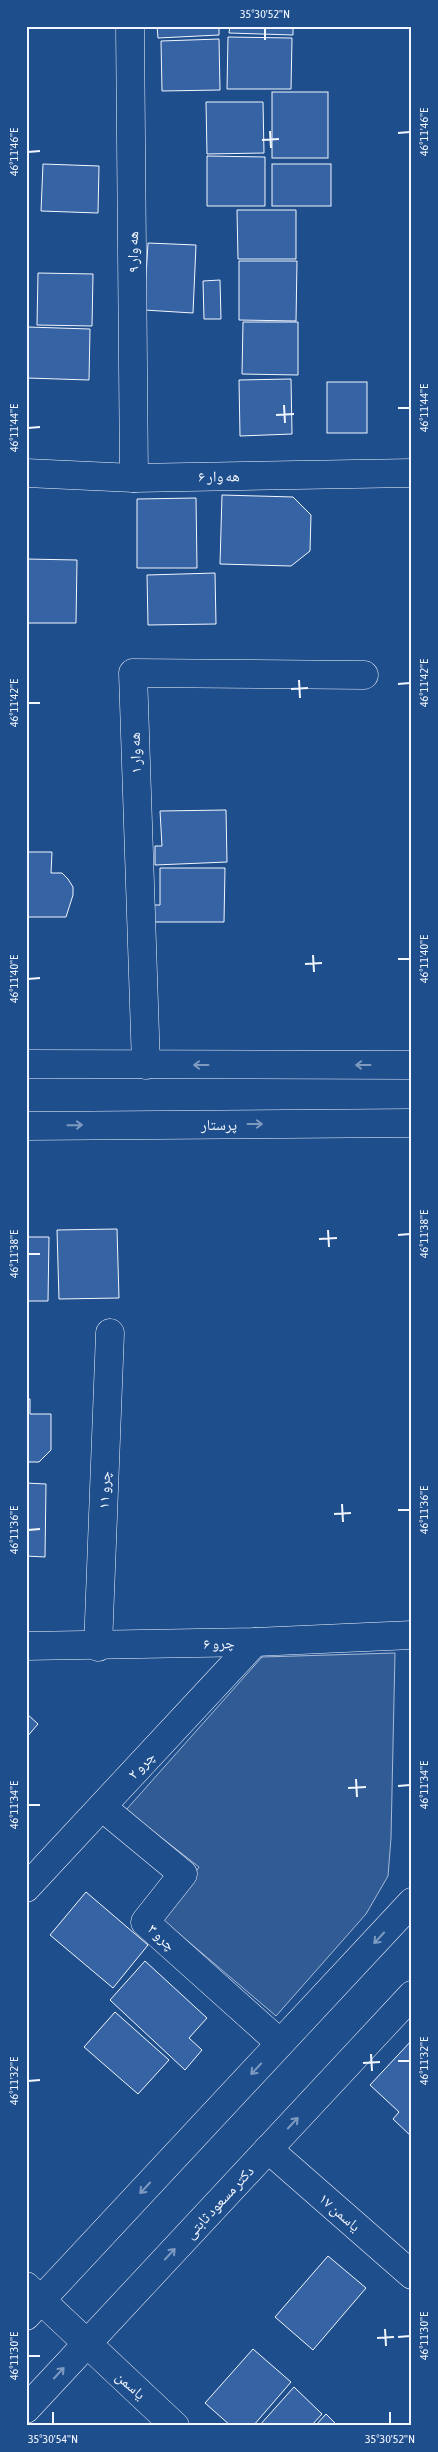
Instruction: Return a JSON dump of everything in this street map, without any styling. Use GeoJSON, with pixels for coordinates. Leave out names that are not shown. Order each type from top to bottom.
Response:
{"type":"FeatureCollection","features":[{"type":"Feature","properties":{"kind":"street","name":"هه وار ۹"},"geometry":{"type":"LineString","coordinates":[[130,26],[134,478]]}},
{"type":"Feature","properties":{"kind":"street","name":"هه وار ۶"},"geometry":{"type":"LineString","coordinates":[[26,473],[134,478],[412,473]]}},
{"type":"Feature","properties":{"kind":"street","name":"هه وار ۱"},"geometry":{"type":"LineString","coordinates":[[146,1065],[132,673],[364,675]]}},
{"type":"Feature","properties":{"kind":"street"},"geometry":{"type":"LineString","coordinates":[[26,1064],[412,1065]]}},
{"type":"Feature","properties":{"kind":"street","name":"پرستار"},"geometry":{"type":"LineString","coordinates":[[26,1126],[412,1123]]}},
{"type":"Feature","properties":{"kind":"street","name":"چرو ۱۱"},"geometry":{"type":"LineString","coordinates":[[98,1647],[110,1333]]}},
{"type":"Feature","properties":{"kind":"street","name":"چرو ۶"},"geometry":{"type":"LineString","coordinates":[[26,1646],[98,1647],[412,1635]]}},
{"type":"Feature","properties":{"kind":"street","name":"چرو ۲"},"geometry":{"type":"LineString","coordinates":[[26,1888],[255,1642]]}},
{"type":"Feature","properties":{"kind":"street","name":"چرو ۳"},"geometry":{"type":"LineString","coordinates":[[102,1807],[183,1874],[145,1922],[280,2043]]}},
{"type":"Feature","properties":{"kind":"street"},"geometry":{"type":"LineString","coordinates":[[31,2301],[280,2043],[412,1902]]}},
{"type":"Feature","properties":{"kind":"street","name":"دکتر مسعود ثابتی"},"geometry":{"type":"LineString","coordinates":[[26,2409],[412,1995]]}},
{"type":"Feature","properties":{"kind":"street","name":"یاسمن ۱۷"},"geometry":{"type":"LineString","coordinates":[[268,2149],[412,2275]]}},
{"type":"Feature","properties":{"kind":"street","name":"یاسمن"},"geometry":{"type":"LineString","coordinates":[[31,2301],[86,2345],[175,2426]]}},
{"type":"Feature","properties":{"kind":"shaded area"},"geometry":{"type":"Polygon","coordinates":[[[395,1653],[391,1838],[388,1876],[366,1914],[276,2016],[163,1920],[199,1867],[126,1810],[262,1657],[395,1653]]]}},
{"type":"Feature","properties":{"kind":"building"},"geometry":{"type":"Polygon","coordinates":[[[157,26],[219,26],[219,35],[158,38],[157,26]]]}},
{"type":"Feature","properties":{"kind":"building"},"geometry":{"type":"Polygon","coordinates":[[[230,26],[293,26],[293,35],[229,33],[230,26]]]}},
{"type":"Feature","properties":{"kind":"building"},"geometry":{"type":"Polygon","coordinates":[[[228,37],[292,38],[291,89],[227,89],[228,37]]]}},
{"type":"Feature","properties":{"kind":"building"},"geometry":{"type":"Polygon","coordinates":[[[219,39],[220,90],[162,91],[161,41],[219,39]]]}},
{"type":"Feature","properties":{"kind":"building"},"geometry":{"type":"Polygon","coordinates":[[[272,92],[328,92],[328,158],[272,158],[272,92]]]}},
{"type":"Feature","properties":{"kind":"building"},"geometry":{"type":"Polygon","coordinates":[[[206,102],[263,102],[264,153],[207,154],[206,102]]]}},
{"type":"Feature","properties":{"kind":"building"},"geometry":{"type":"Polygon","coordinates":[[[207,156],[265,157],[265,206],[207,206],[207,156]]]}},
{"type":"Feature","properties":{"kind":"building"},"geometry":{"type":"Polygon","coordinates":[[[43,164],[99,166],[98,213],[41,211],[43,164]]]}},
{"type":"Feature","properties":{"kind":"building"},"geometry":{"type":"Polygon","coordinates":[[[272,164],[331,164],[331,206],[272,206],[272,164]]]}},
{"type":"Feature","properties":{"kind":"building"},"geometry":{"type":"Polygon","coordinates":[[[237,210],[296,210],[296,259],[238,259],[237,210]]]}},
{"type":"Feature","properties":{"kind":"building"},"geometry":{"type":"Polygon","coordinates":[[[148,243],[196,245],[193,313],[144,310],[148,243]]]}},
{"type":"Feature","properties":{"kind":"building"},"geometry":{"type":"Polygon","coordinates":[[[239,261],[297,261],[296,321],[239,320],[239,261]]]}},
{"type":"Feature","properties":{"kind":"building"},"geometry":{"type":"Polygon","coordinates":[[[38,273],[93,274],[92,326],[37,325],[38,273]]]}},
{"type":"Feature","properties":{"kind":"building"},"geometry":{"type":"Polygon","coordinates":[[[220,280],[221,319],[204,319],[203,281],[220,280]]]}},
{"type":"Feature","properties":{"kind":"building"},"geometry":{"type":"Polygon","coordinates":[[[243,322],[298,322],[298,375],[242,374],[243,322]]]}},
{"type":"Feature","properties":{"kind":"building"},"geometry":{"type":"Polygon","coordinates":[[[28,327],[90,329],[89,380],[27,378],[28,327]]]}},
{"type":"Feature","properties":{"kind":"building"},"geometry":{"type":"Polygon","coordinates":[[[291,379],[292,434],[240,436],[239,380],[291,379]]]}},
{"type":"Feature","properties":{"kind":"building"},"geometry":{"type":"Polygon","coordinates":[[[327,382],[367,382],[367,433],[327,433],[327,382]]]}},
{"type":"Feature","properties":{"kind":"building"},"geometry":{"type":"Polygon","coordinates":[[[222,495],[293,497],[311,515],[310,551],[291,566],[220,564],[222,495]]]}},
{"type":"Feature","properties":{"kind":"building"},"geometry":{"type":"Polygon","coordinates":[[[196,498],[197,568],[137,568],[137,499],[196,498]]]}},
{"type":"Feature","properties":{"kind":"building"},"geometry":{"type":"Polygon","coordinates":[[[26,559],[77,560],[76,623],[26,623],[26,559]]]}},
{"type":"Feature","properties":{"kind":"building"},"geometry":{"type":"Polygon","coordinates":[[[215,573],[216,624],[148,625],[147,575],[215,573]]]}},
{"type":"Feature","properties":{"kind":"building"},"geometry":{"type":"Polygon","coordinates":[[[226,810],[227,862],[155,865],[155,846],[162,846],[160,811],[226,810]]]}},
{"type":"Feature","properties":{"kind":"building"},"geometry":{"type":"Polygon","coordinates":[[[26,852],[52,852],[51,873],[62,873],[73,887],[73,895],[66,917],[26,917],[26,852]]]}},
{"type":"Feature","properties":{"kind":"building"},"geometry":{"type":"Polygon","coordinates":[[[160,868],[225,868],[224,922],[150,922],[150,905],[160,905],[160,868]]]}},
{"type":"Feature","properties":{"kind":"building"},"geometry":{"type":"Polygon","coordinates":[[[117,1229],[119,1298],[59,1299],[57,1230],[117,1229]]]}},
{"type":"Feature","properties":{"kind":"building"},"geometry":{"type":"Polygon","coordinates":[[[26,1237],[49,1237],[48,1301],[26,1301],[26,1237]]]}},
{"type":"Feature","properties":{"kind":"building"},"geometry":{"type":"Polygon","coordinates":[[[26,1399],[30,1399],[30,1414],[51,1414],[51,1450],[39,1462],[26,1462],[26,1399]]]}},
{"type":"Feature","properties":{"kind":"building"},"geometry":{"type":"Polygon","coordinates":[[[26,1483],[46,1484],[45,1557],[26,1556],[26,1483]]]}},
{"type":"Feature","properties":{"kind":"building"},"geometry":{"type":"Polygon","coordinates":[[[26,1713],[38,1724],[26,1738],[26,1713]]]}},
{"type":"Feature","properties":{"kind":"building"},"geometry":{"type":"Polygon","coordinates":[[[86,1892],[148,1945],[113,1988],[50,1935],[86,1892]]]}},
{"type":"Feature","properties":{"kind":"building"},"geometry":{"type":"Polygon","coordinates":[[[145,1961],[207,2018],[189,2038],[202,2050],[185,2070],[110,2000],[145,1961]]]}},
{"type":"Feature","properties":{"kind":"building"},"geometry":{"type":"Polygon","coordinates":[[[115,2012],[169,2060],[138,2094],[84,2047],[115,2012]]]}},
{"type":"Feature","properties":{"kind":"building"},"geometry":{"type":"Polygon","coordinates":[[[412,2040],[412,2137],[393,2119],[399,2112],[370,2085],[412,2040]]]}},
{"type":"Feature","properties":{"kind":"building"},"geometry":{"type":"Polygon","coordinates":[[[328,2256],[366,2288],[313,2350],[275,2317],[328,2256]]]}},
{"type":"Feature","properties":{"kind":"building"},"geometry":{"type":"Polygon","coordinates":[[[253,2349],[291,2382],[253,2426],[231,2426],[205,2403],[253,2349]]]}},
{"type":"Feature","properties":{"kind":"building"},"geometry":{"type":"Polygon","coordinates":[[[294,2387],[322,2414],[311,2426],[259,2426],[294,2387]]]}},
{"type":"Feature","properties":{"kind":"building"},"geometry":{"type":"Polygon","coordinates":[[[326,2414],[338,2426],[315,2426],[326,2414]]]}}]}
